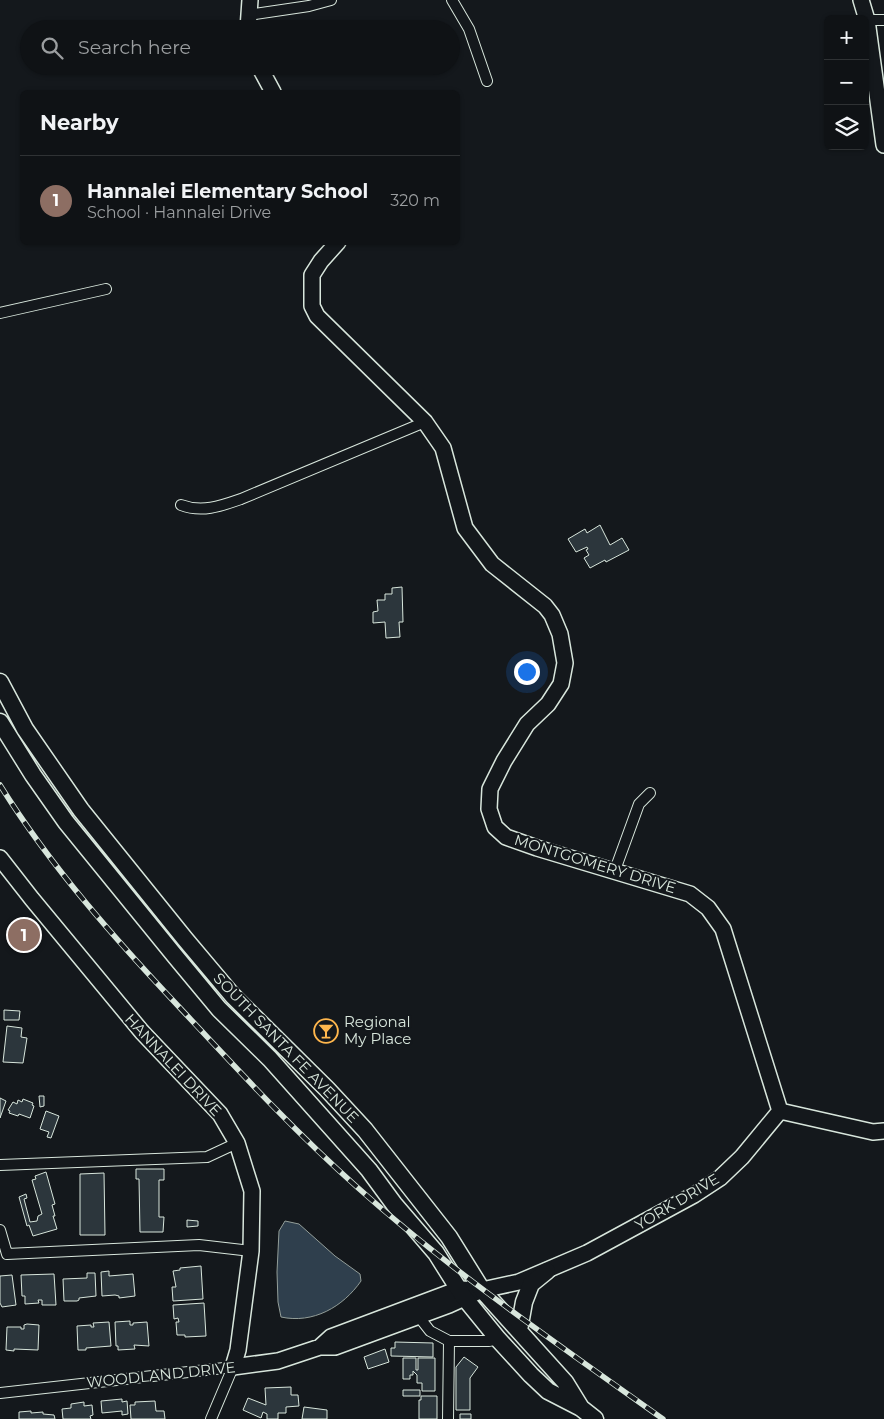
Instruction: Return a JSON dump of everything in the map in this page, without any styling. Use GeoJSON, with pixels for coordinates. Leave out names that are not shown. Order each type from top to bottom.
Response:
{"type":"FeatureCollection","features":[{"type":"Feature","properties":{"kind":"main road","name":"SOUTH SANTA FE AVENUE"},"geometry":{"type":"LineString","coordinates":[[0,682],[25,729],[82,810],[185,939],[233,996],[328,1089],[365,1130],[449,1237],[482,1290],[565,1382],[581,1408]]}},
{"type":"Feature","properties":{"kind":"main road","name":"SOUTH SANTA FE AVENUE"},"geometry":{"type":"LineString","coordinates":[[0,722],[33,775],[66,822],[174,956],[219,1009],[270,1060],[369,1170],[394,1204],[436,1253],[462,1294],[498,1338],[548,1391],[581,1408],[594,1419]]}},
{"type":"Feature","properties":{"kind":"main road"},"geometry":{"type":"LineString","coordinates":[[300,1094],[329,1109],[346,1122],[380,1161],[482,1290]]}},
{"type":"Feature","properties":{"kind":"main road"},"geometry":{"type":"LineString","coordinates":[[519,1330],[524,1302],[531,1284],[547,1271]]}},
{"type":"Feature","properties":{"kind":"street"},"geometry":{"type":"LineString","coordinates":[[249,15],[309,6],[331,0]]}},
{"type":"Feature","properties":{"kind":"street"},"geometry":{"type":"LineString","coordinates":[[452,0],[469,29],[487,81]]}},
{"type":"Feature","properties":{"kind":"street"},"geometry":{"type":"LineString","coordinates":[[861,0],[866,15]]}},
{"type":"Feature","properties":{"kind":"street"},"geometry":{"type":"LineString","coordinates":[[869,20],[884,20]]}},
{"type":"Feature","properties":{"kind":"street"},"geometry":{"type":"LineString","coordinates":[[869,35],[884,145]]}},
{"type":"Feature","properties":{"kind":"street"},"geometry":{"type":"LineString","coordinates":[[264,75],[271,90]]}},
{"type":"Feature","properties":{"kind":"street","name":"MONTGOMERY DRIVE"},"geometry":{"type":"LineString","coordinates":[[335,245],[312,275],[312,306],[318,316],[425,422],[443,448],[466,528],[492,564],[545,606],[552,615],[560,634],[565,663],[561,684],[548,704],[527,724],[504,761],[490,789],[489,809],[495,827],[506,837],[537,848],[616,870],[690,894],[708,908],[723,929],[780,1111]]}},
{"type":"Feature","properties":{"kind":"street"},"geometry":{"type":"LineString","coordinates":[[0,313],[106,289]]}},
{"type":"Feature","properties":{"kind":"street"},"geometry":{"type":"LineString","coordinates":[[181,505],[192,510],[202,510],[216,508],[241,500],[425,422]]}},
{"type":"Feature","properties":{"kind":"street"},"geometry":{"type":"LineString","coordinates":[[616,870],[639,804],[650,793]]}},
{"type":"Feature","properties":{"kind":"street","name":"HANNALEI DRIVE"},"geometry":{"type":"LineString","coordinates":[[0,858],[32,900],[142,1032],[220,1114],[236,1143],[252,1191],[251,1251],[238,1350],[233,1368]]}},
{"type":"Feature","properties":{"kind":"street"},"geometry":{"type":"LineString","coordinates":[[780,1111],[873,1132],[884,1130]]}},
{"type":"Feature","properties":{"kind":"street","name":"YORK DRIVE"},"geometry":{"type":"LineString","coordinates":[[482,1290],[519,1282],[587,1254],[694,1195],[720,1178],[742,1157],[780,1111]]}},
{"type":"Feature","properties":{"kind":"street"},"geometry":{"type":"LineString","coordinates":[[0,1165],[207,1157],[236,1143]]}},
{"type":"Feature","properties":{"kind":"street"},"geometry":{"type":"LineString","coordinates":[[0,1230],[7,1254],[199,1245],[251,1251]]}},
{"type":"Feature","properties":{"kind":"street","name":"WOODLAND DRIVE"},"geometry":{"type":"LineString","coordinates":[[320,1347],[331,1337],[462,1294],[482,1290]]}},
{"type":"Feature","properties":{"kind":"street","name":"WOODLAND DRIVE"},"geometry":{"type":"LineString","coordinates":[[0,1392],[233,1368],[278,1361],[320,1347],[335,1347],[419,1317],[462,1294]]}},
{"type":"Feature","properties":{"kind":"street"},"geometry":{"type":"LineString","coordinates":[[419,1317],[430,1330],[449,1341],[489,1341],[498,1338]]}},
{"type":"Feature","properties":{"kind":"street"},"geometry":{"type":"LineString","coordinates":[[448,1419],[449,1341]]}},
{"type":"Feature","properties":{"kind":"street"},"geometry":{"type":"LineString","coordinates":[[211,1419],[233,1368]]}},
{"type":"Feature","properties":{"kind":"water"},"geometry":{"type":"Polygon","coordinates":[[[285,1221],[299,1224],[335,1256],[360,1274],[361,1281],[345,1299],[316,1316],[293,1319],[281,1317],[278,1302],[277,1272],[279,1231],[285,1221]]]}},
{"type":"Feature","properties":{"kind":"building"},"geometry":{"type":"Polygon","coordinates":[[[600,525],[610,545],[622,538],[629,550],[590,568],[584,558],[589,555],[586,550],[588,549],[587,547],[576,552],[568,539],[585,529],[587,533],[600,525]]]}},
{"type":"Feature","properties":{"kind":"building"},"geometry":{"type":"Polygon","coordinates":[[[402,587],[403,622],[399,622],[400,637],[386,638],[385,622],[373,623],[373,612],[378,611],[377,600],[385,600],[385,594],[392,594],[392,588],[402,587]]]}},
{"type":"Feature","properties":{"kind":"building"},"geometry":{"type":"Polygon","coordinates":[[[4,1010],[20,1011],[19,1020],[4,1020],[4,1010]]]}},
{"type":"Feature","properties":{"kind":"building"},"geometry":{"type":"Polygon","coordinates":[[[7,1026],[22,1028],[21,1037],[27,1038],[23,1063],[3,1062],[7,1026]]]}},
{"type":"Feature","properties":{"kind":"building"},"geometry":{"type":"Polygon","coordinates":[[[39,1096],[44,1096],[44,1106],[40,1107],[39,1096]]]}},
{"type":"Feature","properties":{"kind":"building"},"geometry":{"type":"Polygon","coordinates":[[[0,1098],[6,1101],[0,1118],[0,1098]]]}},
{"type":"Feature","properties":{"kind":"building"},"geometry":{"type":"Polygon","coordinates":[[[23,1099],[33,1103],[32,1105],[34,1106],[30,1118],[9,1113],[10,1111],[8,1110],[13,1102],[17,1104],[18,1100],[22,1102],[23,1099]]]}},
{"type":"Feature","properties":{"kind":"building"},"geometry":{"type":"Polygon","coordinates":[[[46,1111],[59,1116],[51,1138],[47,1137],[49,1132],[40,1129],[46,1111]]]}},
{"type":"Feature","properties":{"kind":"building"},"geometry":{"type":"Polygon","coordinates":[[[136,1169],[164,1169],[164,1180],[159,1180],[159,1217],[164,1217],[163,1232],[140,1232],[139,1179],[136,1179],[136,1169]]]}},
{"type":"Feature","properties":{"kind":"building"},"geometry":{"type":"Polygon","coordinates":[[[46,1172],[55,1204],[52,1205],[57,1229],[33,1236],[29,1225],[27,1226],[19,1197],[26,1194],[27,1198],[24,1199],[30,1222],[37,1221],[38,1216],[42,1214],[32,1180],[36,1179],[35,1176],[46,1172]]]}},
{"type":"Feature","properties":{"kind":"building"},"geometry":{"type":"Polygon","coordinates":[[[104,1173],[105,1235],[80,1235],[80,1174],[104,1173]]]}},
{"type":"Feature","properties":{"kind":"building"},"geometry":{"type":"Polygon","coordinates":[[[187,1220],[198,1221],[198,1226],[187,1227],[187,1220]]]}},
{"type":"Feature","properties":{"kind":"building"},"geometry":{"type":"Polygon","coordinates":[[[201,1266],[203,1299],[173,1301],[172,1287],[176,1287],[173,1271],[180,1270],[180,1268],[201,1266]]]}},
{"type":"Feature","properties":{"kind":"building"},"geometry":{"type":"Polygon","coordinates":[[[109,1271],[109,1276],[133,1274],[135,1296],[119,1298],[119,1296],[115,1295],[102,1296],[101,1272],[109,1271]]]}},
{"type":"Feature","properties":{"kind":"building"},"geometry":{"type":"Polygon","coordinates":[[[87,1273],[95,1273],[96,1296],[79,1298],[77,1301],[64,1301],[63,1279],[87,1278],[87,1273]]]}},
{"type":"Feature","properties":{"kind":"building"},"geometry":{"type":"Polygon","coordinates":[[[54,1274],[56,1305],[42,1305],[42,1300],[38,1300],[39,1303],[25,1304],[25,1296],[22,1296],[21,1275],[54,1274]]]}},
{"type":"Feature","properties":{"kind":"building"},"geometry":{"type":"Polygon","coordinates":[[[12,1275],[16,1305],[2,1307],[0,1303],[0,1276],[12,1275]]]}},
{"type":"Feature","properties":{"kind":"building"},"geometry":{"type":"Polygon","coordinates":[[[204,1303],[206,1336],[185,1337],[185,1335],[177,1335],[176,1322],[179,1322],[178,1318],[174,1319],[173,1305],[204,1303]]]}},
{"type":"Feature","properties":{"kind":"building"},"geometry":{"type":"Polygon","coordinates":[[[130,1321],[130,1325],[147,1322],[149,1346],[134,1345],[135,1349],[118,1350],[118,1346],[116,1346],[115,1322],[130,1321]]]}},
{"type":"Feature","properties":{"kind":"building"},"geometry":{"type":"Polygon","coordinates":[[[109,1322],[111,1346],[78,1350],[77,1326],[91,1325],[91,1327],[94,1327],[93,1323],[109,1322]]]}},
{"type":"Feature","properties":{"kind":"building"},"geometry":{"type":"Polygon","coordinates":[[[24,1325],[39,1325],[38,1350],[6,1350],[7,1327],[21,1327],[21,1329],[24,1329],[24,1325]]]}},
{"type":"Feature","properties":{"kind":"building"},"geometry":{"type":"Polygon","coordinates":[[[395,1342],[433,1343],[433,1357],[391,1356],[391,1348],[395,1348],[395,1342]]]}},
{"type":"Feature","properties":{"kind":"building"},"geometry":{"type":"Polygon","coordinates":[[[385,1349],[389,1362],[368,1369],[364,1357],[385,1349]]]}},
{"type":"Feature","properties":{"kind":"building"},"geometry":{"type":"Polygon","coordinates":[[[464,1357],[478,1367],[470,1378],[470,1410],[456,1410],[456,1367],[464,1357]]]}},
{"type":"Feature","properties":{"kind":"building"},"geometry":{"type":"Polygon","coordinates":[[[403,1358],[416,1358],[416,1370],[418,1370],[418,1358],[435,1358],[435,1391],[422,1391],[422,1383],[417,1383],[417,1375],[413,1371],[410,1379],[403,1379],[403,1358]]]}},
{"type":"Feature","properties":{"kind":"building"},"geometry":{"type":"Polygon","coordinates":[[[291,1387],[291,1395],[298,1395],[299,1406],[286,1407],[286,1413],[278,1413],[278,1419],[267,1419],[267,1414],[263,1412],[261,1418],[243,1410],[248,1398],[266,1405],[265,1388],[291,1387]]]}},
{"type":"Feature","properties":{"kind":"building"},"geometry":{"type":"Polygon","coordinates":[[[403,1390],[420,1390],[420,1396],[403,1396],[403,1390]]]}},
{"type":"Feature","properties":{"kind":"building"},"geometry":{"type":"Polygon","coordinates":[[[421,1396],[437,1396],[437,1419],[419,1419],[419,1400],[421,1400],[421,1396]]]}},
{"type":"Feature","properties":{"kind":"building"},"geometry":{"type":"Polygon","coordinates":[[[122,1399],[122,1402],[127,1401],[128,1414],[122,1415],[122,1411],[102,1413],[101,1401],[122,1399]]]}},
{"type":"Feature","properties":{"kind":"building"},"geometry":{"type":"Polygon","coordinates":[[[155,1401],[156,1411],[164,1411],[165,1419],[131,1419],[130,1405],[135,1405],[135,1402],[155,1401]]]}},
{"type":"Feature","properties":{"kind":"building"},"geometry":{"type":"Polygon","coordinates":[[[84,1402],[84,1406],[92,1405],[93,1415],[90,1416],[91,1419],[63,1419],[62,1409],[71,1408],[71,1404],[84,1402]]]}},
{"type":"Feature","properties":{"kind":"building"},"geometry":{"type":"Polygon","coordinates":[[[304,1407],[327,1410],[327,1419],[302,1419],[304,1407]]]}},
{"type":"Feature","properties":{"kind":"building"},"geometry":{"type":"Polygon","coordinates":[[[31,1411],[31,1413],[43,1412],[43,1414],[54,1415],[55,1419],[19,1419],[19,1412],[31,1411]]]}},
{"type":"Feature","properties":{"kind":"building"},"geometry":{"type":"Polygon","coordinates":[[[460,1414],[471,1414],[471,1419],[460,1419],[460,1414]]]}},
{"type":"Feature","properties":{"kind":"railway"},"geometry":{"type":"LineString","coordinates":[[0,785],[41,845],[108,929],[156,983],[311,1144],[357,1187],[430,1249],[663,1419]]}},
{"type":"Feature","properties":{"kind":"place","name":"Hannalei Elementary School"},"geometry":{"type":"Point","coordinates":[24,935]}},
{"type":"Feature","properties":{"kind":"place","name":"Regional My Place"},"geometry":{"type":"Point","coordinates":[326,1031]}}]}
